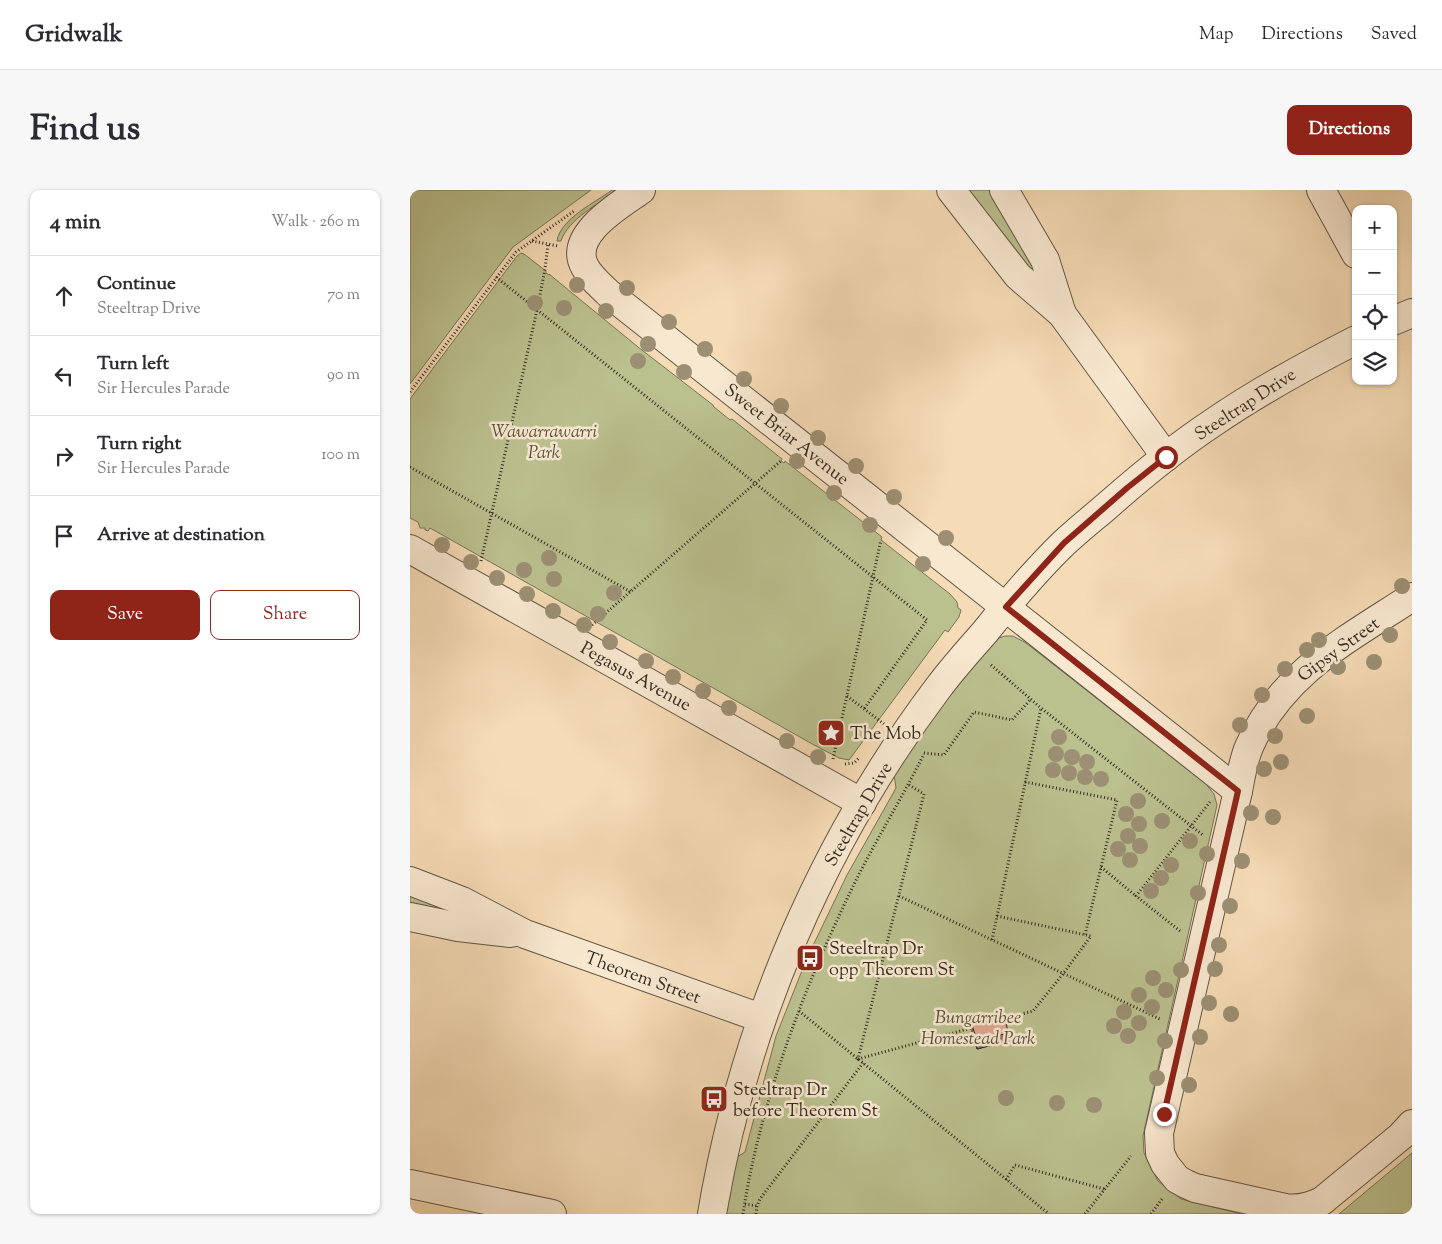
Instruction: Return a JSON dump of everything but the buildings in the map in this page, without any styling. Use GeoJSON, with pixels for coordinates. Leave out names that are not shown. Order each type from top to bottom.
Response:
{"type":"FeatureCollection","features":[{"type":"Feature","properties":{"kind":"street","name":"Sweet Briar Avenue"},"geometry":{"type":"LineString","coordinates":[[641,190],[614,209],[596,225],[586,237],[580,251],[584,266],[608,293],[1238,791]]}},
{"type":"Feature","properties":{"kind":"street"},"geometry":{"type":"LineString","coordinates":[[951,190],[1018,276],[1062,314],[1166,457]]}},
{"type":"Feature","properties":{"kind":"street"},"geometry":{"type":"LineString","coordinates":[[1004,190],[1045,260],[1062,314]]}},
{"type":"Feature","properties":{"kind":"street"},"geometry":{"type":"LineString","coordinates":[[1321,190],[1354,250]]}},
{"type":"Feature","properties":{"kind":"street"},"geometry":{"type":"LineString","coordinates":[[1397,319],[1412,313]]}},
{"type":"Feature","properties":{"kind":"street","name":"Steeltrap Drive"},"geometry":{"type":"LineString","coordinates":[[712,1214],[726,1142],[741,1085],[761,1018],[782,964],[806,910],[862,803],[904,737],[939,687],[1006,607],[1064,543],[1127,488],[1213,422],[1300,368],[1352,342]]}},
{"type":"Feature","properties":{"kind":"street","name":"Pegasus Avenue"},"geometry":{"type":"LineString","coordinates":[[410,549],[862,803]]}},
{"type":"Feature","properties":{"kind":"street","name":"Gipsy Street"},"geometry":{"type":"LineString","coordinates":[[1412,597],[1329,652],[1298,676],[1279,697],[1261,723],[1249,748],[1159,1133],[1160,1153],[1165,1164],[1177,1179],[1195,1188],[1295,1210],[1310,1207],[1322,1200],[1401,1136],[1412,1124]]}},
{"type":"Feature","properties":{"kind":"street","name":"Theorem Street"},"geometry":{"type":"LineString","coordinates":[[410,881],[462,901],[525,934],[761,1018]]}},
{"type":"Feature","properties":{"kind":"street","name":"Theorem Street"},"geometry":{"type":"LineString","coordinates":[[410,917],[458,927],[525,934]]}},
{"type":"Feature","properties":{"kind":"street"},"geometry":{"type":"LineString","coordinates":[[410,1184],[552,1214]]}},
{"type":"Feature","properties":{"kind":"path"},"geometry":{"type":"LineString","coordinates":[[410,392],[496,277],[520,249],[579,207]]}},
{"type":"Feature","properties":{"kind":"path"},"geometry":{"type":"LineString","coordinates":[[481,562],[546,269],[548,244]]}},
{"type":"Feature","properties":{"kind":"path"},"geometry":{"type":"LineString","coordinates":[[496,277],[927,620],[864,709]]}},
{"type":"Feature","properties":{"kind":"path"},"geometry":{"type":"LineString","coordinates":[[592,625],[782,459]]}},
{"type":"Feature","properties":{"kind":"path"},"geometry":{"type":"LineString","coordinates":[[410,467],[631,592]]}},
{"type":"Feature","properties":{"kind":"path"},"geometry":{"type":"LineString","coordinates":[[833,759],[882,537]]}},
{"type":"Feature","properties":{"kind":"path"},"geometry":{"type":"LineString","coordinates":[[991,665],[1041,708],[1205,837]]}},
{"type":"Feature","properties":{"kind":"path"},"geometry":{"type":"LineString","coordinates":[[847,696],[883,724]]}},
{"type":"Feature","properties":{"kind":"path"},"geometry":{"type":"LineString","coordinates":[[744,1214],[772,1090],[816,967],[846,900],[924,753],[944,755],[974,712],[1012,720],[1031,699]]}},
{"type":"Feature","properties":{"kind":"path"},"geometry":{"type":"LineString","coordinates":[[992,940],[1041,708]]}},
{"type":"Feature","properties":{"kind":"path"},"geometry":{"type":"LineString","coordinates":[[1025,782],[1117,800],[1085,935]]}},
{"type":"Feature","properties":{"kind":"path"},"geometry":{"type":"LineString","coordinates":[[858,1058],[924,794],[908,784]]}},
{"type":"Feature","properties":{"kind":"path"},"geometry":{"type":"LineString","coordinates":[[1136,896],[1210,801]]}},
{"type":"Feature","properties":{"kind":"path"},"geometry":{"type":"LineString","coordinates":[[1101,866],[1183,934]]}},
{"type":"Feature","properties":{"kind":"path"},"geometry":{"type":"LineString","coordinates":[[900,896],[1163,1020]]}},
{"type":"Feature","properties":{"kind":"path"},"geometry":{"type":"LineString","coordinates":[[996,1021],[1033,1011],[1091,936],[997,916]]}},
{"type":"Feature","properties":{"kind":"path"},"geometry":{"type":"LineString","coordinates":[[799,1011],[1049,1214]]}},
{"type":"Feature","properties":{"kind":"path"},"geometry":{"type":"LineString","coordinates":[[858,1058],[978,1026]]}},
{"type":"Feature","properties":{"kind":"path"},"geometry":{"type":"LineString","coordinates":[[756,1214],[760,1199],[863,1063]]}},
{"type":"Feature","properties":{"kind":"path"},"geometry":{"type":"LineString","coordinates":[[1085,1214],[1132,1156]]}},
{"type":"Feature","properties":{"kind":"path"},"geometry":{"type":"LineString","coordinates":[[1006,1180],[1015,1165],[1104,1189]]}},
{"type":"Feature","properties":{"kind":"path"},"geometry":{"type":"LineString","coordinates":[[745,1204],[757,1206]]}},
{"type":"Feature","properties":{"kind":"green space"},"geometry":{"type":"Polygon","coordinates":[[[410,190],[591,190],[513,247],[410,384],[410,190]]]}},
{"type":"Feature","properties":{"kind":"green space"},"geometry":{"type":"Polygon","coordinates":[[[612,190],[618,190],[577,219],[570,226],[561,241],[557,241],[565,225],[572,218],[612,190]]]}},
{"type":"Feature","properties":{"kind":"green space"},"geometry":{"type":"Polygon","coordinates":[[[963,190],[994,190],[1035,266],[1030,270],[963,190]]]}},
{"type":"Feature","properties":{"kind":"green space","name":"Wawarrawarri Park"},"geometry":{"type":"Polygon","coordinates":[[[521,253],[546,271],[546,273],[730,420],[732,419],[782,459],[781,461],[784,463],[785,461],[882,537],[881,540],[950,594],[957,602],[958,608],[961,610],[959,617],[948,632],[945,630],[849,760],[839,758],[814,745],[430,528],[428,531],[425,528],[420,528],[418,522],[410,518],[410,399],[521,253]]]}},
{"type":"Feature","properties":{"kind":"green space","name":"Bungarribee Homestead Park"},"geometry":{"type":"Polygon","coordinates":[[[1013,636],[1026,643],[1206,784],[1214,794],[1217,805],[1143,1136],[1144,1153],[1158,1181],[1181,1199],[1242,1214],[724,1214],[734,1159],[745,1152],[776,1036],[807,958],[847,875],[896,788],[894,774],[944,701],[987,648],[996,639],[1013,636]]]}},
{"type":"Feature","properties":{"kind":"green space"},"geometry":{"type":"Polygon","coordinates":[[[410,891],[459,914],[410,907],[410,891]]]}},
{"type":"Feature","properties":{"kind":"green space"},"geometry":{"type":"Polygon","coordinates":[[[1412,1153],[1412,1214],[1339,1214],[1412,1153]]]}},
{"type":"Feature","properties":{"kind":"place","name":"The Mob"},"geometry":{"type":"Point","coordinates":[831,733]}},
{"type":"Feature","properties":{"kind":"place","name":"Steeltrap Dr opp Theorem St"},"geometry":{"type":"Point","coordinates":[810,958]}},
{"type":"Feature","properties":{"kind":"place","name":"Steeltrap Dr before Theorem St"},"geometry":{"type":"Point","coordinates":[714,1099]}},
{"type":"Feature","properties":{"kind":"route"},"geometry":{"type":"LineString","coordinates":[[1164,1114],[1238,791],[1006,607],[1064,543],[1166,457]]}}]}
